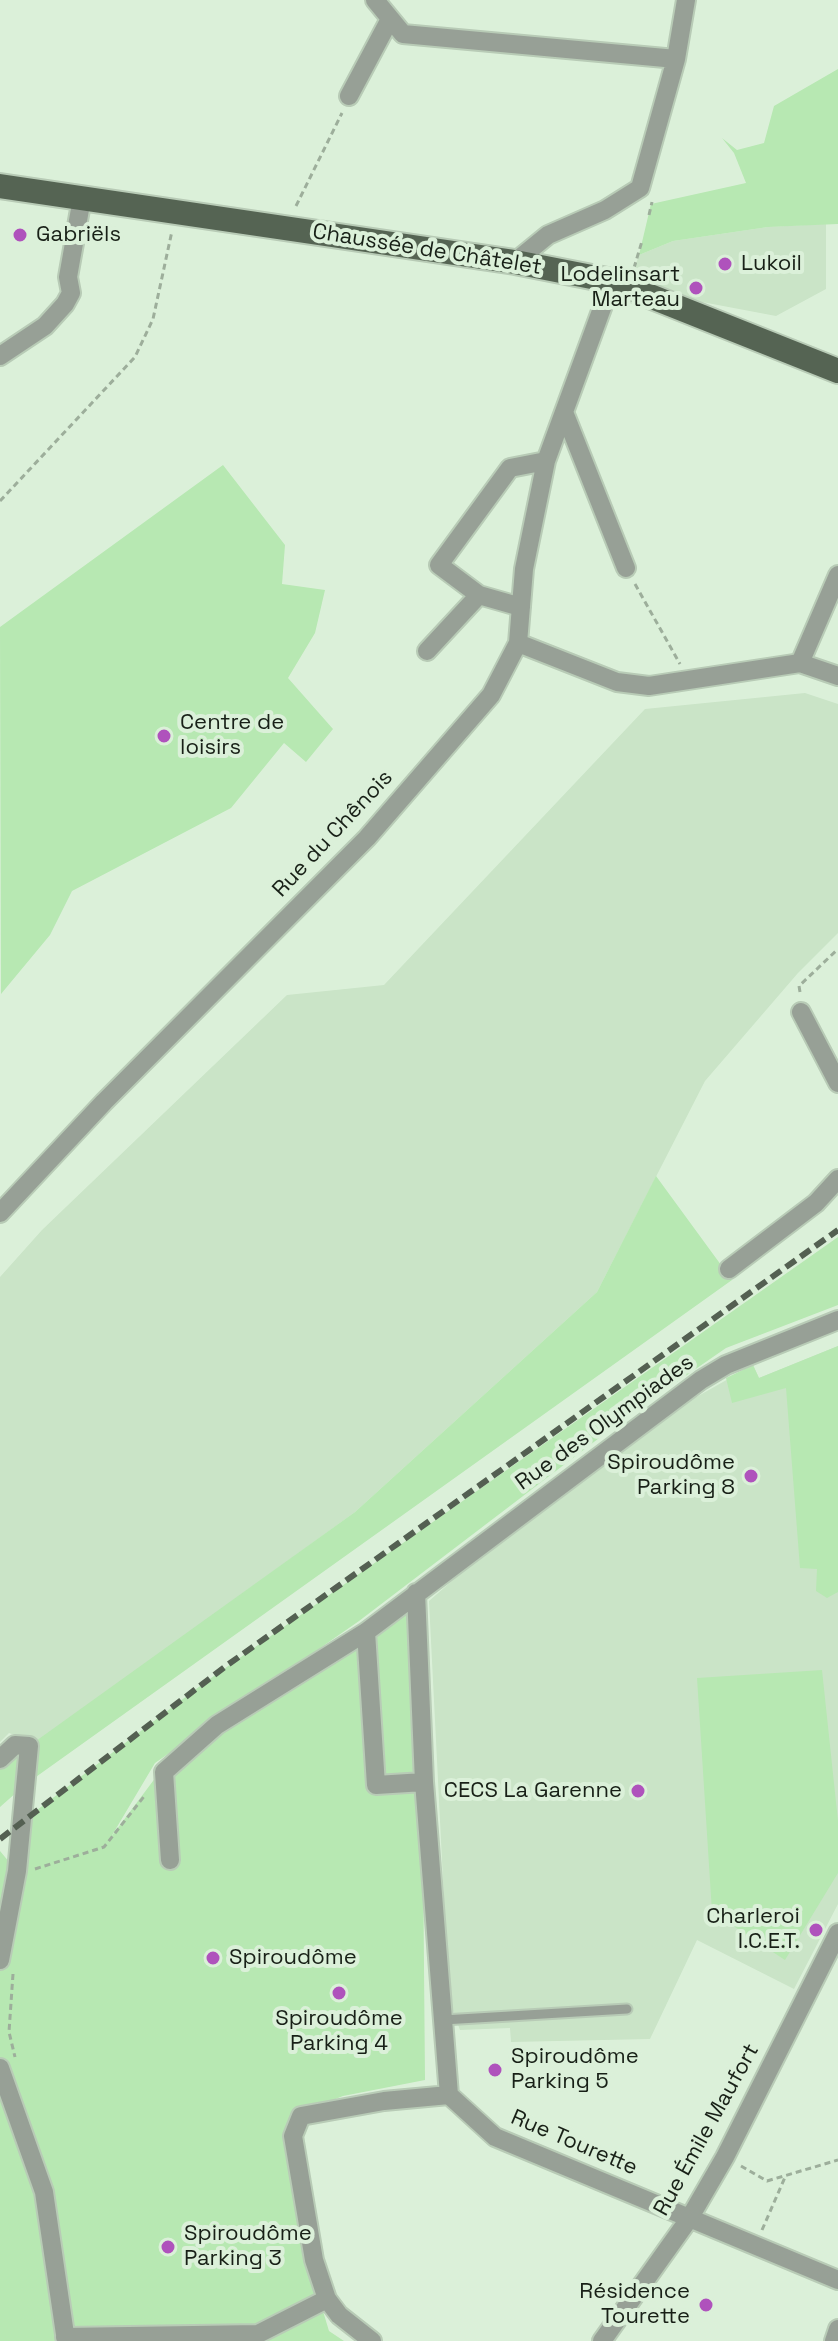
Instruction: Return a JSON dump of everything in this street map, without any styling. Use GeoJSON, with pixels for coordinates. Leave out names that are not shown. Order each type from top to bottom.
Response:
{"type":"FeatureCollection","features":[{"type":"Feature","properties":{"kind":"main road","name":"Chaussée de Châtelet"},"geometry":{"type":"LineString","coordinates":[[0,186],[515,262],[620,284],[838,371]]}},
{"type":"Feature","properties":{"kind":"street"},"geometry":{"type":"LineString","coordinates":[[375,0],[403,34],[676,59]]}},
{"type":"Feature","properties":{"kind":"street"},"geometry":{"type":"LineString","coordinates":[[515,262],[548,235],[605,210],[640,188],[676,59],[686,0]]}},
{"type":"Feature","properties":{"kind":"street"},"geometry":{"type":"LineString","coordinates":[[349,96],[390,19]]}},
{"type":"Feature","properties":{"kind":"street"},"geometry":{"type":"LineString","coordinates":[[0,356],[45,326],[71,293],[68,277],[82,198]]}},
{"type":"Feature","properties":{"kind":"street","name":"Rue du Chênois"},"geometry":{"type":"LineString","coordinates":[[0,1213],[104,1102],[367,838],[491,695],[518,643],[524,569],[546,461],[620,284]]}},
{"type":"Feature","properties":{"kind":"street"},"geometry":{"type":"LineString","coordinates":[[564,412],[626,568]]}},
{"type":"Feature","properties":{"kind":"street"},"geometry":{"type":"LineString","coordinates":[[521,607],[479,595],[439,565],[510,468],[546,461]]}},
{"type":"Feature","properties":{"kind":"street"},"geometry":{"type":"LineString","coordinates":[[800,663],[838,575]]}},
{"type":"Feature","properties":{"kind":"street"},"geometry":{"type":"LineString","coordinates":[[427,651],[479,595]]}},
{"type":"Feature","properties":{"kind":"street"},"geometry":{"type":"LineString","coordinates":[[518,643],[617,682],[649,686],[800,663],[838,676]]}},
{"type":"Feature","properties":{"kind":"street"},"geometry":{"type":"LineString","coordinates":[[801,1012],[838,1080]]}},
{"type":"Feature","properties":{"kind":"street"},"geometry":{"type":"LineString","coordinates":[[729,1269],[816,1203],[838,1179]]}},
{"type":"Feature","properties":{"kind":"street","name":"Rue des Olympiades"},"geometry":{"type":"LineString","coordinates":[[164,1772],[217,1725],[366,1632],[701,1380],[726,1365],[838,1320]]}},
{"type":"Feature","properties":{"kind":"street"},"geometry":{"type":"LineString","coordinates":[[372,2341],[339,2315],[327,2299],[314,2260],[293,2136],[301,2116],[384,2101],[449,2095],[424,1782],[416,1593]]}},
{"type":"Feature","properties":{"kind":"street"},"geometry":{"type":"LineString","coordinates":[[366,1632],[376,1785],[424,1782]]}},
{"type":"Feature","properties":{"kind":"street"},"geometry":{"type":"LineString","coordinates":[[0,1759],[15,1745],[29,1746],[8,1962]]}},
{"type":"Feature","properties":{"kind":"street"},"geometry":{"type":"LineString","coordinates":[[164,1772],[170,1860]]}},
{"type":"Feature","properties":{"kind":"street","name":"Rue Émile Maufort"},"geometry":{"type":"LineString","coordinates":[[603,2341],[689,2219],[725,2157],[838,1933]]}},
{"type":"Feature","properties":{"kind":"street"},"geometry":{"type":"LineString","coordinates":[[8,2063],[44,2192],[66,2339],[258,2334],[327,2299]]}},
{"type":"Feature","properties":{"kind":"street","name":"Rue Tourette"},"geometry":{"type":"LineString","coordinates":[[449,2095],[495,2137],[838,2280]]}},
{"type":"Feature","properties":{"kind":"street"},"geometry":{"type":"LineString","coordinates":[[834,2341],[838,2329]]}},
{"type":"Feature","properties":{"kind":"lane"},"geometry":{"type":"LineString","coordinates":[[443,2020],[476,2024],[627,2009]]}},
{"type":"Feature","properties":{"kind":"path"},"geometry":{"type":"LineString","coordinates":[[285,228],[349,96]]}},
{"type":"Feature","properties":{"kind":"path"},"geometry":{"type":"LineString","coordinates":[[0,501],[135,357],[153,319],[173,211]]}},
{"type":"Feature","properties":{"kind":"path"},"geometry":{"type":"LineString","coordinates":[[620,284],[642,241]]}},
{"type":"Feature","properties":{"kind":"path"},"geometry":{"type":"LineString","coordinates":[[626,568],[690,681]]}},
{"type":"Feature","properties":{"kind":"path"},"geometry":{"type":"LineString","coordinates":[[801,1012],[799,986],[838,949]]}},
{"type":"Feature","properties":{"kind":"path"},"geometry":{"type":"LineString","coordinates":[[34,1869],[104,1847],[164,1772]]}},
{"type":"Feature","properties":{"kind":"path"},"geometry":{"type":"LineString","coordinates":[[8,1962],[8,2063]]}},
{"type":"Feature","properties":{"kind":"path"},"geometry":{"type":"LineString","coordinates":[[725,2157],[767,2181],[838,2160]]}},
{"type":"Feature","properties":{"kind":"path"},"geometry":{"type":"LineString","coordinates":[[755,2246],[786,2175]]}},
{"type":"Feature","properties":{"kind":"shaded area"},"geometry":{"type":"Polygon","coordinates":[[[826,224],[826,289],[776,316],[628,288],[639,255],[673,241],[768,227],[826,224]]]}},
{"type":"Feature","properties":{"kind":"shaded area"},"geometry":{"type":"Polygon","coordinates":[[[805,693],[838,704],[838,933],[798,973],[705,1081],[597,1292],[355,1512],[37,1743],[9,1733],[0,1742],[0,1277],[42,1230],[287,995],[384,985],[645,709],[805,693]]]}},
{"type":"Feature","properties":{"kind":"shaded area","name":"CECS La Garenne"},"geometry":{"type":"Polygon","coordinates":[[[838,1346],[838,1904],[794,1989],[697,1940],[650,2039],[511,2042],[510,2028],[460,2030],[449,2000],[429,1601],[493,1545],[654,1421],[753,1365],[759,1378],[838,1346]]]}},
{"type":"Feature","properties":{"kind":"green space"},"geometry":{"type":"Polygon","coordinates":[[[838,69],[838,224],[768,227],[673,241],[639,255],[651,204],[746,183],[734,153],[722,138],[737,150],[764,143],[774,106],[838,69]]]}},
{"type":"Feature","properties":{"kind":"green space","name":"Centre de loisirs"},"geometry":{"type":"Polygon","coordinates":[[[223,465],[285,545],[282,584],[325,590],[315,633],[288,678],[333,729],[306,762],[284,743],[231,808],[72,891],[50,935],[1,994],[0,627],[223,465]]]}},
{"type":"Feature","properties":{"kind":"green space"},"geometry":{"type":"Polygon","coordinates":[[[656,1176],[732,1280],[26,1784],[0,1807],[0,1762],[29,1746],[355,1512],[597,1292],[656,1176]]]}},
{"type":"Feature","properties":{"kind":"green space","name":"Spiroudôme"},"geometry":{"type":"Polygon","coordinates":[[[838,1237],[838,1305],[726,1348],[632,1413],[359,1621],[155,1763],[111,1837],[162,1769],[416,1593],[422,1739],[425,2080],[343,2096],[290,2117],[310,2268],[329,2331],[344,2341],[0,2341],[0,1851],[10,1863],[12,1829],[204,1683],[838,1237]]]}},
{"type":"Feature","properties":{"kind":"green space"},"geometry":{"type":"Polygon","coordinates":[[[838,1346],[838,1592],[827,1598],[816,1591],[817,1569],[800,1568],[786,1388],[732,1403],[726,1378],[753,1365],[759,1378],[838,1346]]]}},
{"type":"Feature","properties":{"kind":"green space"},"geometry":{"type":"Polygon","coordinates":[[[822,1670],[838,1821],[838,1873],[785,1960],[712,1912],[697,1678],[822,1670]]]}},
{"type":"Feature","properties":{"kind":"railway"},"geometry":{"type":"LineString","coordinates":[[0,1839],[226,1666],[838,1230]]}},
{"type":"Feature","properties":{"kind":"place","name":"Gabriëls"},"geometry":{"type":"Point","coordinates":[20,235]}},
{"type":"Feature","properties":{"kind":"place","name":"Lukoil"},"geometry":{"type":"Point","coordinates":[725,264]}},
{"type":"Feature","properties":{"kind":"place","name":"Lodelinsart Marteau"},"geometry":{"type":"Point","coordinates":[696,288]}},
{"type":"Feature","properties":{"kind":"place","name":"Centre de loisirs"},"geometry":{"type":"Point","coordinates":[164,736]}},
{"type":"Feature","properties":{"kind":"place","name":"Spiroudôme Parking 8"},"geometry":{"type":"Point","coordinates":[751,1476]}},
{"type":"Feature","properties":{"kind":"place","name":"CECS La Garenne"},"geometry":{"type":"Point","coordinates":[638,1791]}},
{"type":"Feature","properties":{"kind":"place","name":"Charleroi I.C.E.T."},"geometry":{"type":"Point","coordinates":[816,1930]}},
{"type":"Feature","properties":{"kind":"place","name":"Spiroudôme"},"geometry":{"type":"Point","coordinates":[213,1958]}},
{"type":"Feature","properties":{"kind":"place","name":"Spiroudôme Parking 4"},"geometry":{"type":"Point","coordinates":[339,1993]}},
{"type":"Feature","properties":{"kind":"place","name":"Spiroudôme Parking 5"},"geometry":{"type":"Point","coordinates":[495,2070]}},
{"type":"Feature","properties":{"kind":"place","name":"Spiroudôme Parking 3"},"geometry":{"type":"Point","coordinates":[168,2247]}},
{"type":"Feature","properties":{"kind":"place","name":"Résidence Tourette"},"geometry":{"type":"Point","coordinates":[706,2305]}}]}
